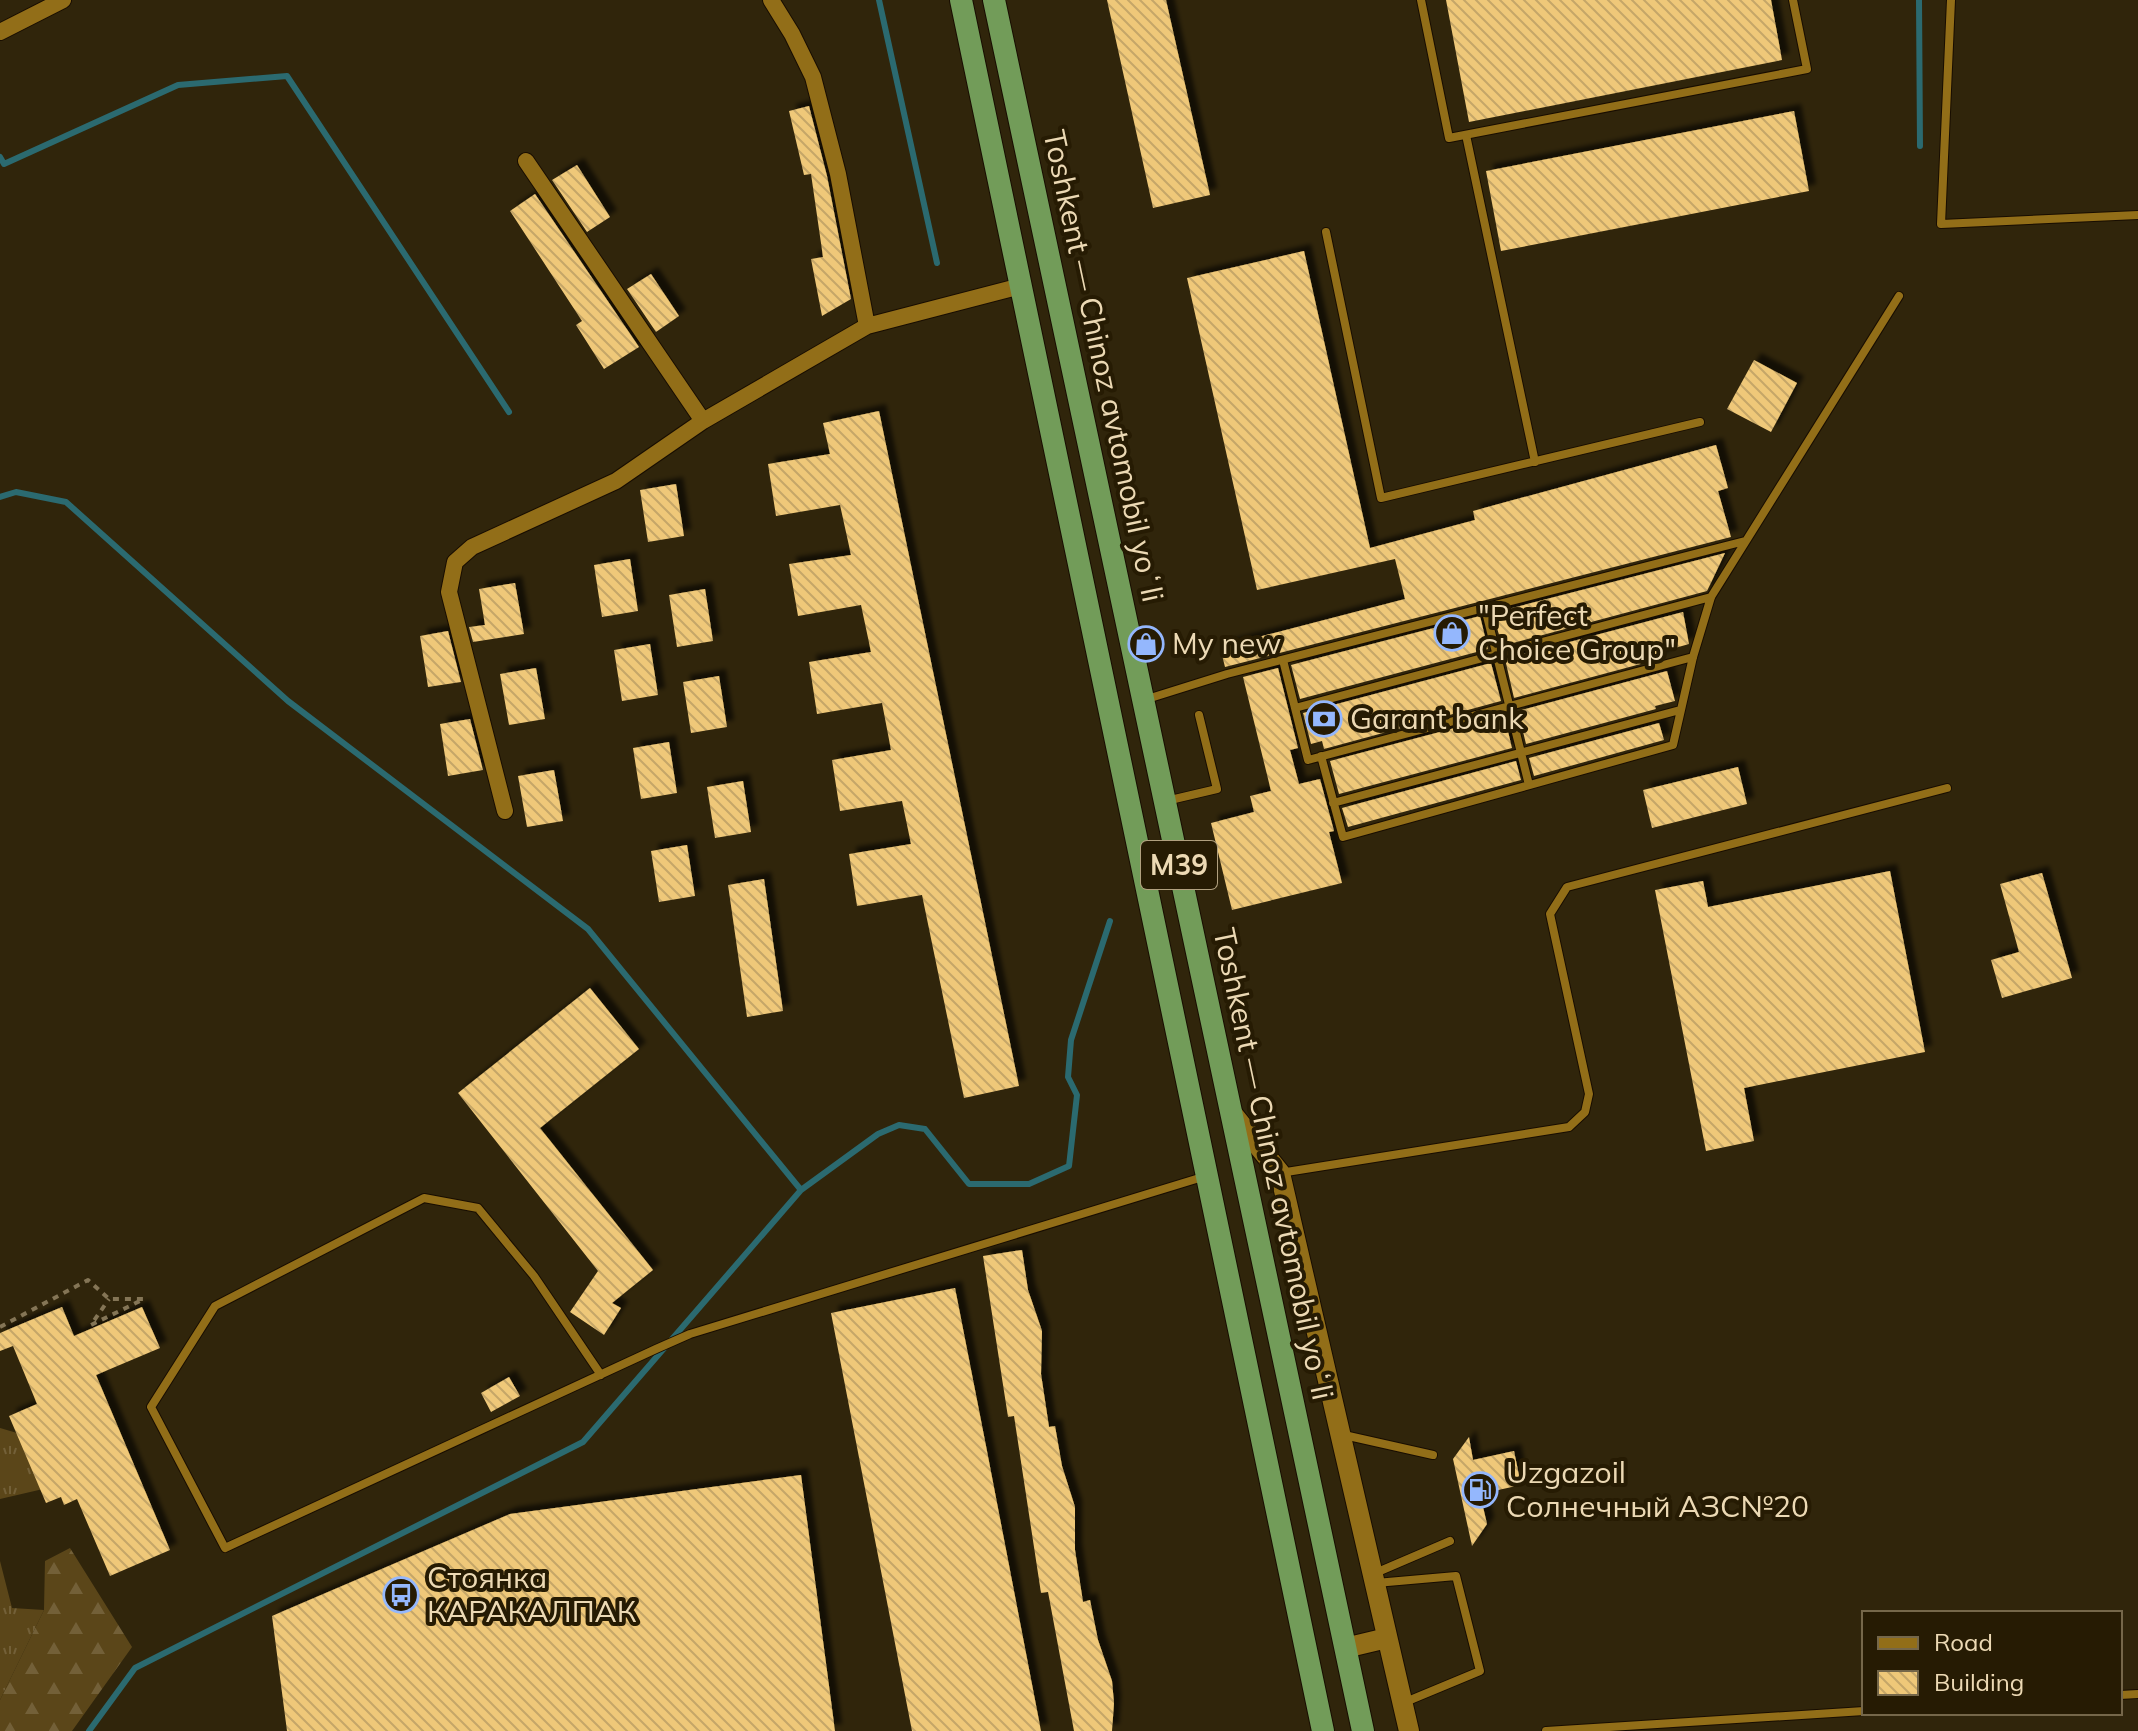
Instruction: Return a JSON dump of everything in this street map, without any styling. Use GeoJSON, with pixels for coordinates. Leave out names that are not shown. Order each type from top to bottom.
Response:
{"type":"FeatureCollection","features":[{"type":"Feature","properties":{"kind":"highway","name":"Toshkent — Chinoz avtomobil yoʻli"},"geometry":{"type":"LineString","coordinates":[[961,0],[1323,1731]]}},
{"type":"Feature","properties":{"kind":"highway","name":"Toshkent — Chinoz avtomobil yoʻli"},"geometry":{"type":"LineString","coordinates":[[994,0],[1363,1731]]}},
{"type":"Feature","properties":{"kind":"highway"},"geometry":{"type":"LineString","coordinates":[[1300,1622],[1314,1628],[1340,1623]]}},
{"type":"Feature","properties":{"kind":"street"},"geometry":{"type":"LineString","coordinates":[[0,32],[63,0]]}},
{"type":"Feature","properties":{"kind":"street"},"geometry":{"type":"LineString","coordinates":[[771,0],[813,77],[838,174],[867,326]]}},
{"type":"Feature","properties":{"kind":"street"},"geometry":{"type":"LineString","coordinates":[[526,161],[703,421]]}},
{"type":"Feature","properties":{"kind":"street"},"geometry":{"type":"LineString","coordinates":[[505,811],[449,592],[455,562],[472,547],[616,481],[703,421],[867,326],[1021,286]]}},
{"type":"Feature","properties":{"kind":"street","name":"M39"},"geometry":{"type":"LineString","coordinates":[[1231,1112],[1280,1173],[1409,1731]]}},
{"type":"Feature","properties":{"kind":"street"},"geometry":{"type":"LineString","coordinates":[[1345,1648],[1387,1638]]}},
{"type":"Feature","properties":{"kind":"lane"},"geometry":{"type":"LineString","coordinates":[[1421,0],[1449,138],[1807,69],[1793,0]]}},
{"type":"Feature","properties":{"kind":"lane"},"geometry":{"type":"LineString","coordinates":[[1951,0],[1941,224],[2138,215]]}},
{"type":"Feature","properties":{"kind":"lane"},"geometry":{"type":"LineString","coordinates":[[1466,135],[1535,462]]}},
{"type":"Feature","properties":{"kind":"lane"},"geometry":{"type":"LineString","coordinates":[[1326,232],[1381,498],[1700,422]]}},
{"type":"Feature","properties":{"kind":"lane"},"geometry":{"type":"LineString","coordinates":[[1321,756],[1343,837],[1673,745],[1693,657],[1711,597],[1899,296]]}},
{"type":"Feature","properties":{"kind":"lane"},"geometry":{"type":"LineString","coordinates":[[1143,700],[1283,660],[1745,541]]}},
{"type":"Feature","properties":{"kind":"lane"},"geometry":{"type":"LineString","coordinates":[[1295,708],[1711,597]]}},
{"type":"Feature","properties":{"kind":"lane"},"geometry":{"type":"LineString","coordinates":[[1485,608],[1529,785]]}},
{"type":"Feature","properties":{"kind":"lane"},"geometry":{"type":"LineString","coordinates":[[1283,660],[1308,760],[1693,657]]}},
{"type":"Feature","properties":{"kind":"lane"},"geometry":{"type":"LineString","coordinates":[[1333,803],[1680,710]]}},
{"type":"Feature","properties":{"kind":"lane"},"geometry":{"type":"LineString","coordinates":[[1165,801],[1217,789],[1199,715]]}},
{"type":"Feature","properties":{"kind":"lane"},"geometry":{"type":"LineString","coordinates":[[1280,1173],[1569,1127],[1585,1112],[1589,1094],[1550,914],[1567,887],[1947,788]]}},
{"type":"Feature","properties":{"kind":"lane"},"geometry":{"type":"LineString","coordinates":[[601,1375],[534,1276],[478,1208],[424,1198],[215,1306],[151,1407],[225,1548],[601,1375],[678,1339],[1207,1176]]}},
{"type":"Feature","properties":{"kind":"lane"},"geometry":{"type":"LineString","coordinates":[[1342,1434],[1433,1455]]}},
{"type":"Feature","properties":{"kind":"lane"},"geometry":{"type":"LineString","coordinates":[[1374,1579],[1450,1541]]}},
{"type":"Feature","properties":{"kind":"lane"},"geometry":{"type":"LineString","coordinates":[[1374,1579],[1456,1576],[1480,1671],[1402,1703]]}},
{"type":"Feature","properties":{"kind":"lane"},"geometry":{"type":"LineString","coordinates":[[1546,1731],[1862,1711]]}},
{"type":"Feature","properties":{"kind":"path"},"geometry":{"type":"LineString","coordinates":[[0,1327],[88,1280],[109,1299],[144,1299],[91,1325],[109,1299]]}},
{"type":"Feature","properties":{"kind":"green space"},"geometry":{"type":"Polygon","coordinates":[[[0,1428],[17,1433],[43,1489],[0,1499],[0,1428]]]}},
{"type":"Feature","properties":{"kind":"green space"},"geometry":{"type":"Polygon","coordinates":[[[70,1548],[132,1647],[72,1731],[0,1731],[0,1700],[44,1610],[45,1561],[70,1548]]]}},
{"type":"Feature","properties":{"kind":"green space"},"geometry":{"type":"Polygon","coordinates":[[[0,1561],[12,1608],[44,1610],[0,1700],[0,1561]]]}},
{"type":"Feature","properties":{"kind":"building"},"geometry":{"type":"Polygon","coordinates":[[[1107,0],[1166,0],[1210,195],[1153,208],[1107,0]]]}},
{"type":"Feature","properties":{"kind":"building"},"geometry":{"type":"Polygon","coordinates":[[[1446,0],[1771,0],[1782,60],[1469,122],[1446,0]]]}},
{"type":"Feature","properties":{"kind":"building"},"geometry":{"type":"Polygon","coordinates":[[[809,106],[827,176],[851,299],[822,316],[811,259],[823,257],[811,174],[804,175],[789,111],[809,106]]]}},
{"type":"Feature","properties":{"kind":"building"},"geometry":{"type":"Polygon","coordinates":[[[1794,111],[1809,191],[1501,251],[1486,171],[1794,111]]]}},
{"type":"Feature","properties":{"kind":"building"},"geometry":{"type":"Polygon","coordinates":[[[577,165],[610,217],[587,232],[552,180],[577,165]]]}},
{"type":"Feature","properties":{"kind":"building"},"geometry":{"type":"Polygon","coordinates":[[[535,194],[639,347],[604,369],[576,325],[582,321],[510,211],[535,194]]]}},
{"type":"Feature","properties":{"kind":"building"},"geometry":{"type":"Polygon","coordinates":[[[1304,251],[1370,548],[1475,520],[1473,511],[1716,445],[1728,488],[1718,491],[1731,537],[1225,667],[1220,647],[1405,599],[1395,559],[1257,590],[1187,278],[1304,251]]]}},
{"type":"Feature","properties":{"kind":"building"},"geometry":{"type":"Polygon","coordinates":[[[651,274],[679,316],[656,332],[627,289],[651,274]]]}},
{"type":"Feature","properties":{"kind":"building"},"geometry":{"type":"Polygon","coordinates":[[[1754,360],[1797,383],[1771,432],[1727,409],[1754,360]]]}},
{"type":"Feature","properties":{"kind":"building"},"geometry":{"type":"Polygon","coordinates":[[[879,411],[1019,1086],[964,1098],[922,895],[857,906],[849,854],[911,844],[902,801],[840,811],[832,760],[891,750],[882,703],[817,714],[809,662],[871,652],[861,605],[798,616],[789,564],[851,555],[840,505],[776,516],[768,464],[830,454],[823,423],[879,411]]]}},
{"type":"Feature","properties":{"kind":"building"},"geometry":{"type":"Polygon","coordinates":[[[676,484],[684,536],[648,542],[640,490],[676,484]]]}},
{"type":"Feature","properties":{"kind":"building"},"geometry":{"type":"Polygon","coordinates":[[[1725,553],[1707,591],[1502,646],[1493,613],[1725,553]]]}},
{"type":"Feature","properties":{"kind":"building"},"geometry":{"type":"Polygon","coordinates":[[[630,559],[638,611],[602,617],[594,565],[630,559]]]}},
{"type":"Feature","properties":{"kind":"building"},"geometry":{"type":"Polygon","coordinates":[[[515,583],[524,634],[473,642],[469,627],[485,625],[479,589],[515,583]]]}},
{"type":"Feature","properties":{"kind":"building"},"geometry":{"type":"Polygon","coordinates":[[[705,589],[713,641],[677,647],[669,595],[705,589]]]}},
{"type":"Feature","properties":{"kind":"building"},"geometry":{"type":"Polygon","coordinates":[[[1683,612],[1689,644],[1661,652],[1663,658],[1514,698],[1505,659],[1683,612]]]}},
{"type":"Feature","properties":{"kind":"building"},"geometry":{"type":"Polygon","coordinates":[[[1480,616],[1488,649],[1300,699],[1291,665],[1480,616]]]}},
{"type":"Feature","properties":{"kind":"building"},"geometry":{"type":"Polygon","coordinates":[[[448,631],[461,682],[428,687],[420,636],[448,631]]]}},
{"type":"Feature","properties":{"kind":"building"},"geometry":{"type":"Polygon","coordinates":[[[650,644],[658,695],[622,701],[614,650],[650,644]]]}},
{"type":"Feature","properties":{"kind":"building"},"geometry":{"type":"Polygon","coordinates":[[[1491,663],[1501,701],[1324,749],[1322,741],[1311,744],[1303,713],[1491,663]]]}},
{"type":"Feature","properties":{"kind":"building"},"geometry":{"type":"Polygon","coordinates":[[[536,668],[545,719],[509,725],[500,674],[536,668]]]}},
{"type":"Feature","properties":{"kind":"building"},"geometry":{"type":"Polygon","coordinates":[[[1278,668],[1298,748],[1290,750],[1299,784],[1320,779],[1334,831],[1329,832],[1342,883],[1232,910],[1211,823],[1254,812],[1250,796],[1271,791],[1243,677],[1278,668]]]}},
{"type":"Feature","properties":{"kind":"building"},"geometry":{"type":"Polygon","coordinates":[[[1667,671],[1675,701],[1655,706],[1656,709],[1526,744],[1518,711],[1667,671]]]}},
{"type":"Feature","properties":{"kind":"building"},"geometry":{"type":"Polygon","coordinates":[[[719,676],[727,727],[691,733],[683,682],[719,676]]]}},
{"type":"Feature","properties":{"kind":"building"},"geometry":{"type":"Polygon","coordinates":[[[1504,715],[1512,748],[1339,794],[1330,761],[1504,715]]]}},
{"type":"Feature","properties":{"kind":"building"},"geometry":{"type":"Polygon","coordinates":[[[470,719],[483,770],[448,776],[440,724],[470,719]]]}},
{"type":"Feature","properties":{"kind":"building"},"geometry":{"type":"Polygon","coordinates":[[[1659,723],[1664,740],[1534,776],[1529,758],[1659,723]]]}},
{"type":"Feature","properties":{"kind":"building"},"geometry":{"type":"Polygon","coordinates":[[[669,742],[677,793],[641,799],[633,748],[669,742]]]}},
{"type":"Feature","properties":{"kind":"building"},"geometry":{"type":"Polygon","coordinates":[[[1516,761],[1521,780],[1348,827],[1342,808],[1516,761]]]}},
{"type":"Feature","properties":{"kind":"building"},"geometry":{"type":"Polygon","coordinates":[[[1738,767],[1747,804],[1652,828],[1643,790],[1738,767]]]}},
{"type":"Feature","properties":{"kind":"building"},"geometry":{"type":"Polygon","coordinates":[[[554,770],[563,821],[527,827],[518,776],[554,770]]]}},
{"type":"Feature","properties":{"kind":"building"},"geometry":{"type":"Polygon","coordinates":[[[743,781],[751,832],[715,838],[707,787],[743,781]]]}},
{"type":"Feature","properties":{"kind":"building"},"geometry":{"type":"Polygon","coordinates":[[[687,845],[695,896],[659,902],[651,851],[687,845]]]}},
{"type":"Feature","properties":{"kind":"building"},"geometry":{"type":"Polygon","coordinates":[[[1890,871],[1925,1052],[1744,1088],[1754,1141],[1706,1151],[1655,890],[1703,881],[1708,907],[1890,871]]]}},
{"type":"Feature","properties":{"kind":"building"},"geometry":{"type":"Polygon","coordinates":[[[2042,873],[2072,978],[2002,998],[1991,960],[2019,952],[2000,884],[2042,873]]]}},
{"type":"Feature","properties":{"kind":"building"},"geometry":{"type":"Polygon","coordinates":[[[764,879],[783,1011],[747,1017],[728,885],[764,879]]]}},
{"type":"Feature","properties":{"kind":"building"},"geometry":{"type":"Polygon","coordinates":[[[590,988],[639,1049],[540,1128],[653,1270],[612,1303],[621,1308],[604,1335],[570,1312],[598,1271],[458,1093],[590,988]]]}},
{"type":"Feature","properties":{"kind":"building"},"geometry":{"type":"Polygon","coordinates":[[[1022,1250],[1028,1290],[1042,1331],[1041,1374],[1049,1427],[1055,1426],[1062,1466],[1075,1507],[1075,1550],[1083,1602],[1090,1600],[1098,1640],[1112,1681],[1112,1731],[1074,1731],[1048,1592],[1041,1593],[1014,1416],[1008,1417],[983,1256],[1022,1250]]]}},
{"type":"Feature","properties":{"kind":"building"},"geometry":{"type":"Polygon","coordinates":[[[955,1288],[1041,1731],[912,1731],[831,1313],[955,1288]]]}},
{"type":"Feature","properties":{"kind":"building"},"geometry":{"type":"Polygon","coordinates":[[[62,1307],[74,1336],[142,1307],[160,1348],[96,1375],[170,1550],[110,1576],[77,1499],[64,1505],[61,1497],[46,1503],[9,1416],[37,1404],[13,1346],[0,1351],[0,1333],[62,1307]]]}},
{"type":"Feature","properties":{"kind":"building"},"geometry":{"type":"Polygon","coordinates":[[[509,1377],[520,1396],[491,1412],[481,1393],[509,1377]]]}},
{"type":"Feature","properties":{"kind":"building","name":"Uzgazoil Солнечный АЗС№20"},"geometry":{"type":"Polygon","coordinates":[[[1469,1437],[1473,1460],[1514,1451],[1521,1485],[1480,1494],[1487,1524],[1472,1546],[1453,1459],[1469,1437]]]}},
{"type":"Feature","properties":{"kind":"building"},"geometry":{"type":"Polygon","coordinates":[[[801,1475],[835,1731],[287,1731],[272,1616],[510,1514],[801,1475]]]}},
{"type":"Feature","properties":{"kind":"waterway"},"geometry":{"type":"LineString","coordinates":[[879,0],[937,263]]}},
{"type":"Feature","properties":{"kind":"waterway"},"geometry":{"type":"LineString","coordinates":[[1919,0],[1920,146]]}},
{"type":"Feature","properties":{"kind":"waterway"},"geometry":{"type":"LineString","coordinates":[[0,157],[4,164],[178,85],[287,76],[509,412]]}},
{"type":"Feature","properties":{"kind":"waterway"},"geometry":{"type":"LineString","coordinates":[[0,497],[16,492],[66,502],[288,701],[588,929],[801,1190]]}},
{"type":"Feature","properties":{"kind":"waterway"},"geometry":{"type":"LineString","coordinates":[[89,1731],[135,1668],[583,1442],[801,1190],[878,1134],[899,1125],[925,1129],[969,1184],[1029,1184],[1069,1166],[1077,1095],[1068,1077],[1071,1040],[1110,921]]}},
{"type":"Feature","properties":{"kind":"place","name":"\"Perfect Choice Group\""},"geometry":{"type":"Point","coordinates":[1452,633]}},
{"type":"Feature","properties":{"kind":"place","name":"My new"},"geometry":{"type":"Point","coordinates":[1146,644]}},
{"type":"Feature","properties":{"kind":"place","name":"Garant bank"},"geometry":{"type":"Point","coordinates":[1324,719]}},
{"type":"Feature","properties":{"kind":"place","name":"Uzgazoil Солнечный АЗС№20"},"geometry":{"type":"Point","coordinates":[1480,1490]}},
{"type":"Feature","properties":{"kind":"place","name":"Стоянка КАРАКАЛПАК"},"geometry":{"type":"Point","coordinates":[401,1595]}}]}
